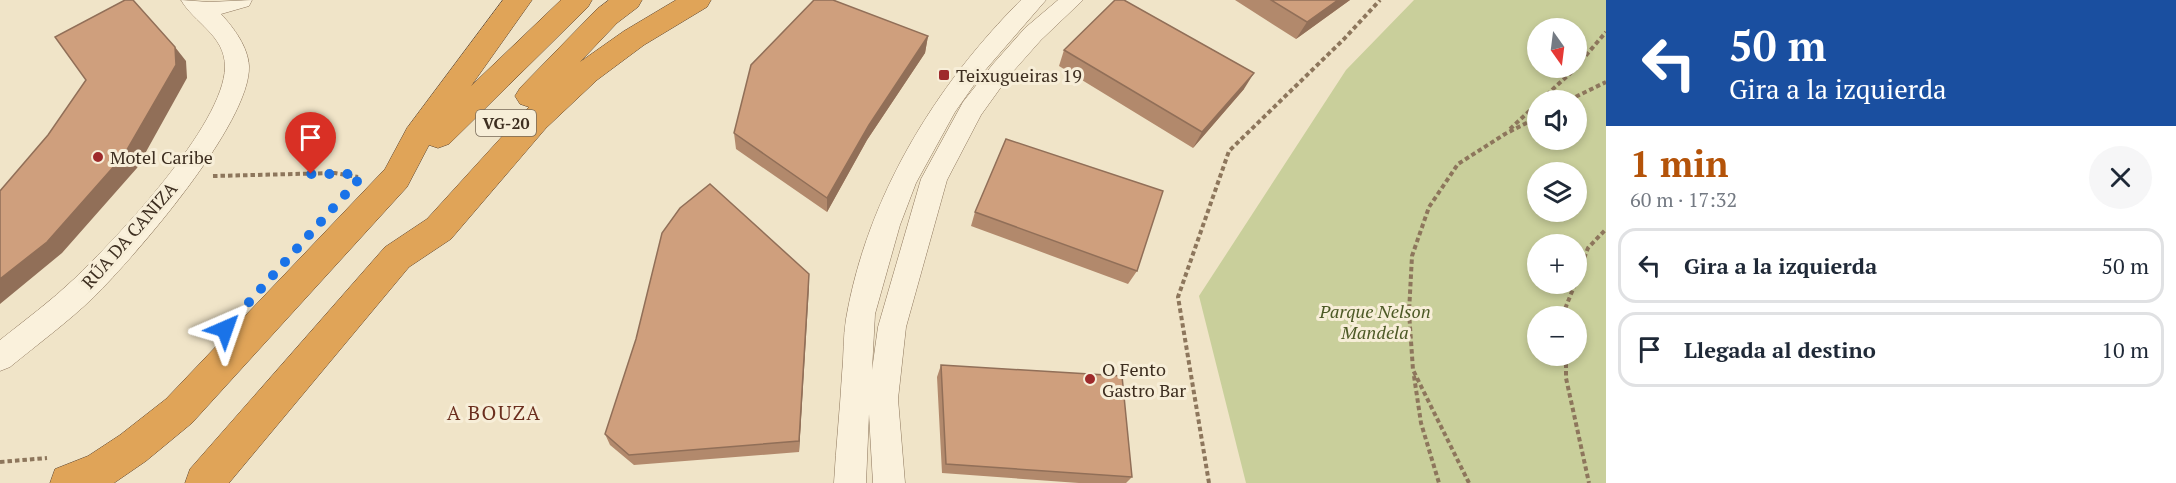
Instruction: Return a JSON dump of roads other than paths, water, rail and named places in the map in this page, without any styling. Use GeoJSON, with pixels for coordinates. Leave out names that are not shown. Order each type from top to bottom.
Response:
{"type":"FeatureCollection","features":[{"type":"Feature","properties":{"kind":"highway"},"geometry":{"type":"LineString","coordinates":[[60,471],[102,469],[179,411],[381,175],[418,136],[518,0]]}},
{"type":"Feature","properties":{"kind":"highway","name":"VG-20"},"geometry":{"type":"LineString","coordinates":[[381,175],[578,0]]}},
{"type":"Feature","properties":{"kind":"highway","name":"VG-20"},"geometry":{"type":"LineString","coordinates":[[397,257],[519,108],[607,16],[628,0]]}},
{"type":"Feature","properties":{"kind":"highway"},"geometry":{"type":"LineString","coordinates":[[204,483],[397,257],[439,229],[535,120],[587,72],[634,38],[697,0]]}},
{"type":"Feature","properties":{"kind":"street"},"geometry":{"type":"LineString","coordinates":[[199,6],[241,0]]}},
{"type":"Feature","properties":{"kind":"street"},"geometry":{"type":"LineString","coordinates":[[850,483],[861,316],[884,227],[926,137],[959,84],[1003,30],[1035,0]]}},
{"type":"Feature","properties":{"kind":"street"},"geometry":{"type":"LineString","coordinates":[[889,483],[884,399],[892,327],[934,179],[972,110],[1001,70],[1033,34],[1072,0]]}},
{"type":"Feature","properties":{"kind":"street","name":"RÚA DA CANIZA"},"geometry":{"type":"LineString","coordinates":[[0,358],[93,279],[183,173],[220,122],[233,95],[237,67],[232,47],[219,25],[199,6]]}},
{"type":"Feature","properties":{"kind":"place","name":"Teixugueiras 19"},"geometry":{"type":"Point","coordinates":[944,75]}},
{"type":"Feature","properties":{"kind":"place","name":"Motel Caribe"},"geometry":{"type":"Point","coordinates":[98,157]}},
{"type":"Feature","properties":{"kind":"place","name":"O Fento Gastro Bar"},"geometry":{"type":"Point","coordinates":[1090,379]}},
{"type":"Feature","properties":{"kind":"district","name":"A BOUZA"},"geometry":{"type":"Point","coordinates":[494,412]}},
{"type":"Feature","properties":{"kind":"park label","name":"Parque Nelson Mandela"},"geometry":{"type":"Point","coordinates":[1375,321]}}]}
